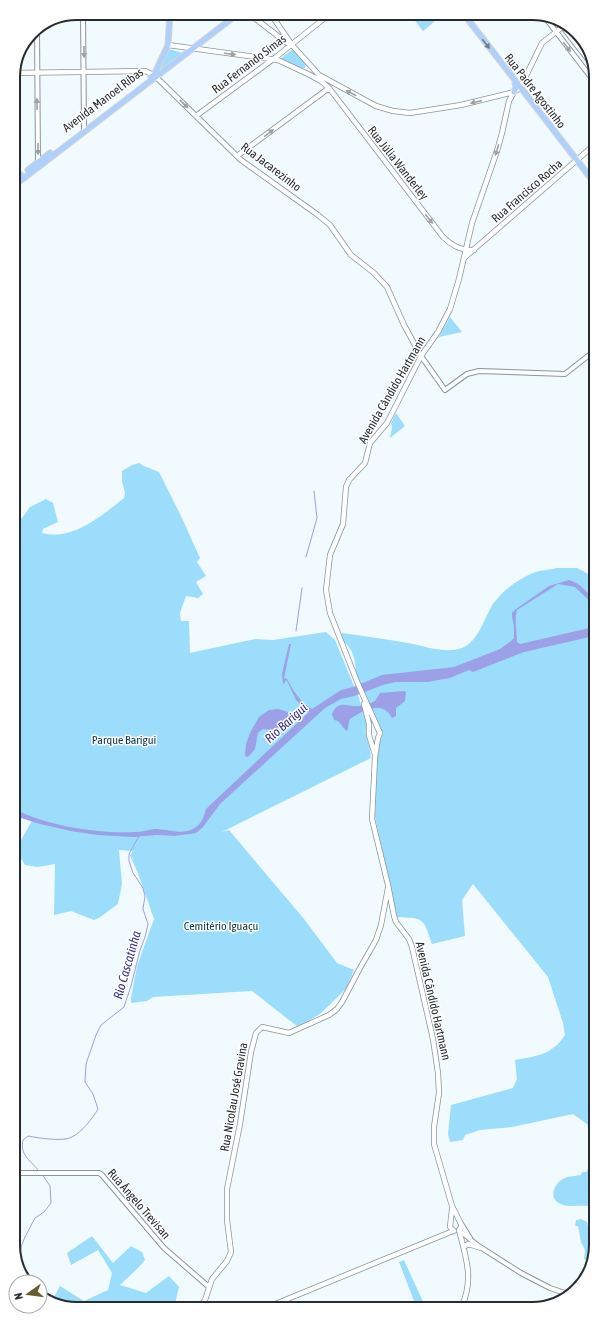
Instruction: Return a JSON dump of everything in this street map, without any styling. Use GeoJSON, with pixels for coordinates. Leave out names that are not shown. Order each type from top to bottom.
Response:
{"type":"FeatureCollection","features":[{"type":"Feature","properties":{"kind":"main road","name":"Avenida Manoel Ribas"},"geometry":{"type":"LineString","coordinates":[[20,180],[84,129],[155,76],[168,45],[170,20]]}},
{"type":"Feature","properties":{"kind":"main road"},"geometry":{"type":"LineString","coordinates":[[20,73],[145,71],[155,76],[230,20]]}},
{"type":"Feature","properties":{"kind":"main road"},"geometry":{"type":"LineString","coordinates":[[257,20],[287,43],[292,45]]}},
{"type":"Feature","properties":{"kind":"main road"},"geometry":{"type":"LineString","coordinates":[[275,20],[292,45],[321,77],[376,106],[407,113],[461,105],[514,92],[520,88],[541,44],[561,28]]}},
{"type":"Feature","properties":{"kind":"main road","name":"Rua Fernando Simas"},"geometry":{"type":"LineString","coordinates":[[196,116],[292,45],[322,20]]}},
{"type":"Feature","properties":{"kind":"main road","name":"Rua Padre Agostinho"},"geometry":{"type":"LineString","coordinates":[[468,20],[589,176]]}},
{"type":"Feature","properties":{"kind":"main road"},"geometry":{"type":"LineString","coordinates":[[168,45],[273,59],[299,69],[321,81],[329,88],[238,156]]}},
{"type":"Feature","properties":{"kind":"main road"},"geometry":{"type":"LineString","coordinates":[[284,62],[283,56],[285,50]]}},
{"type":"Feature","properties":{"kind":"main road"},"geometry":{"type":"LineString","coordinates":[[261,57],[264,61],[264,65]]}},
{"type":"Feature","properties":{"kind":"main road"},"geometry":{"type":"LineString","coordinates":[[299,69],[307,69],[309,65]]}},
{"type":"Feature","properties":{"kind":"main road","name":"Rua Jacarezinho"},"geometry":{"type":"LineString","coordinates":[[155,76],[244,162],[322,218],[333,229],[351,255],[382,280],[421,356]]}},
{"type":"Feature","properties":{"kind":"main road"},"geometry":{"type":"LineString","coordinates":[[514,92],[516,86],[515,82]]}},
{"type":"Feature","properties":{"kind":"main road"},"geometry":{"type":"LineString","coordinates":[[333,94],[335,90],[340,87]]}},
{"type":"Feature","properties":{"kind":"main road","name":"Rua Júlia Wanderley"},"geometry":{"type":"LineString","coordinates":[[329,88],[440,233],[447,241],[466,250]]}},
{"type":"Feature","properties":{"kind":"main road","name":"Avenida Cândido Hartmann"},"geometry":{"type":"LineString","coordinates":[[379,730],[369,713],[328,607],[326,590],[329,559],[331,550],[343,524],[347,484],[351,477],[362,468],[365,463],[370,443],[387,423],[421,356],[438,332],[447,315],[456,288],[472,223],[501,137],[509,101],[514,92]]}},
{"type":"Feature","properties":{"kind":"main road","name":"Rua Francisco Rocha"},"geometry":{"type":"LineString","coordinates":[[464,258],[589,150]]}},
{"type":"Feature","properties":{"kind":"main road","name":"Avenida Manoel Ribas"},"geometry":{"type":"LineString","coordinates":[[20,176],[39,164]]}},
{"type":"Feature","properties":{"kind":"main road","name":"Rua Júlia Wanderley"},"geometry":{"type":"LineString","coordinates":[[455,246],[464,258]]}},
{"type":"Feature","properties":{"kind":"main road"},"geometry":{"type":"LineString","coordinates":[[466,250],[474,250]]}},
{"type":"Feature","properties":{"kind":"main road","name":"Avenida Cândido Hartmann"},"geometry":{"type":"LineString","coordinates":[[369,713],[370,730]]}},
{"type":"Feature","properties":{"kind":"main road"},"geometry":{"type":"LineString","coordinates":[[374,728],[379,730],[380,733],[378,738],[374,740],[370,738],[370,730],[374,728]]}},
{"type":"Feature","properties":{"kind":"main road","name":"Avenida Cândido Hartmann"},"geometry":{"type":"LineString","coordinates":[[370,738],[375,757]]}},
{"type":"Feature","properties":{"kind":"main road","name":"Avenida Cândido Hartmann"},"geometry":{"type":"LineString","coordinates":[[378,738],[375,757],[371,816],[395,919],[409,939],[412,947],[435,1048],[439,1086],[434,1123],[436,1154],[452,1206],[459,1221]]}},
{"type":"Feature","properties":{"kind":"main road","name":"Rua Nicolau José Gravina"},"geometry":{"type":"LineString","coordinates":[[203,1302],[214,1276],[229,1258],[231,1252],[227,1220],[227,1189],[240,1124],[251,1052],[256,1033],[262,1027],[285,1033],[292,1032],[329,1015],[337,1009],[376,940],[381,925],[388,885]]}},
{"type":"Feature","properties":{"kind":"main road","name":"Avenida Cândido Hartmann"},"geometry":{"type":"LineString","coordinates":[[450,1223],[452,1206]]}},
{"type":"Feature","properties":{"kind":"main road"},"geometry":{"type":"LineString","coordinates":[[282,1302],[440,1236],[456,1231],[461,1227],[459,1221],[453,1220],[440,1236]]}},
{"type":"Feature","properties":{"kind":"main road"},"geometry":{"type":"LineString","coordinates":[[450,1223],[450,1229],[456,1231],[462,1241],[468,1264],[468,1282],[464,1302]]}},
{"type":"Feature","properties":{"kind":"main road"},"geometry":{"type":"LineString","coordinates":[[464,1247],[468,1244],[481,1248]]}},
{"type":"Feature","properties":{"kind":"street"},"geometry":{"type":"LineString","coordinates":[[83,20],[84,129]]}},
{"type":"Feature","properties":{"kind":"street"},"geometry":{"type":"LineString","coordinates":[[549,23],[589,75]]}},
{"type":"Feature","properties":{"kind":"street"},"geometry":{"type":"LineString","coordinates":[[37,36],[39,164]]}},
{"type":"Feature","properties":{"kind":"street"},"geometry":{"type":"LineString","coordinates":[[572,37],[583,52]]}},
{"type":"Feature","properties":{"kind":"street"},"geometry":{"type":"LineString","coordinates":[[329,88],[330,82]]}},
{"type":"Feature","properties":{"kind":"street"},"geometry":{"type":"LineString","coordinates":[[421,356],[445,390],[467,374],[479,371],[565,374],[589,355]]}},
{"type":"Feature","properties":{"kind":"street","name":"Rua Ângelo Trevisan"},"geometry":{"type":"LineString","coordinates":[[20,1173],[102,1174],[164,1248],[209,1288]]}},
{"type":"Feature","properties":{"kind":"street"},"geometry":{"type":"LineString","coordinates":[[459,1221],[473,1242]]}},
{"type":"Feature","properties":{"kind":"street"},"geometry":{"type":"LineString","coordinates":[[456,1231],[526,1276],[550,1288],[563,1292]]}},
{"type":"Feature","properties":{"kind":"green space"},"geometry":{"type":"Polygon","coordinates":[[[414,20],[434,20],[435,21],[423,31],[414,20]]]}},
{"type":"Feature","properties":{"kind":"green space"},"geometry":{"type":"Polygon","coordinates":[[[169,49],[183,53],[158,71],[169,49]]]}},
{"type":"Feature","properties":{"kind":"green space"},"geometry":{"type":"Polygon","coordinates":[[[293,49],[306,64],[305,68],[280,59],[293,49]]]}},
{"type":"Feature","properties":{"kind":"green space"},"geometry":{"type":"Polygon","coordinates":[[[450,317],[462,332],[439,337],[450,317]]]}},
{"type":"Feature","properties":{"kind":"green space"},"geometry":{"type":"Polygon","coordinates":[[[396,413],[405,426],[390,438],[392,428],[391,423],[396,413]]]}},
{"type":"Feature","properties":{"kind":"green space","name":"Parque Barigui"},"geometry":{"type":"Polygon","coordinates":[[[139,463],[159,472],[200,558],[197,562],[206,576],[196,582],[203,594],[198,598],[186,596],[180,613],[181,621],[189,621],[190,653],[255,639],[273,640],[326,632],[335,640],[359,698],[367,726],[366,732],[371,758],[222,832],[229,830],[304,919],[337,963],[354,970],[347,988],[320,1014],[298,1027],[252,991],[153,997],[147,1001],[131,1003],[137,966],[154,919],[130,855],[133,851],[119,850],[122,884],[118,904],[94,920],[71,911],[54,915],[55,864],[38,867],[25,865],[20,857],[20,842],[33,819],[20,815],[20,518],[22,518],[30,507],[46,499],[53,503],[58,522],[43,529],[42,533],[53,535],[76,530],[96,519],[124,498],[125,493],[122,481],[122,471],[139,463]]]}},
{"type":"Feature","properties":{"kind":"green space"},"geometry":{"type":"Polygon","coordinates":[[[557,568],[577,568],[589,574],[589,1130],[587,1124],[573,1114],[512,1127],[480,1130],[465,1135],[463,1140],[450,1142],[448,1134],[451,1105],[513,1088],[517,1079],[515,1060],[537,1056],[555,1047],[565,1035],[563,1023],[548,977],[473,884],[462,900],[465,936],[432,944],[427,929],[422,921],[413,918],[397,917],[375,817],[378,748],[383,733],[356,677],[355,661],[349,647],[341,640],[342,633],[414,644],[441,650],[455,650],[462,648],[468,645],[477,635],[493,604],[506,590],[522,579],[539,571],[557,568]]]}},
{"type":"Feature","properties":{"kind":"green space"},"geometry":{"type":"Polygon","coordinates":[[[589,1168],[588,1206],[569,1206],[558,1203],[553,1196],[557,1184],[567,1177],[581,1175],[582,1172],[586,1172],[589,1168]]]}},
{"type":"Feature","properties":{"kind":"green space"},"geometry":{"type":"Polygon","coordinates":[[[581,1219],[587,1222],[589,1231],[589,1253],[587,1260],[584,1259],[585,1250],[581,1242],[578,1226],[575,1226],[576,1220],[581,1219]]]}},
{"type":"Feature","properties":{"kind":"green space"},"geometry":{"type":"Polygon","coordinates":[[[92,1236],[113,1263],[131,1246],[142,1252],[145,1260],[120,1285],[146,1293],[169,1276],[179,1287],[175,1302],[73,1302],[54,1297],[60,1286],[84,1301],[108,1290],[112,1273],[98,1250],[71,1265],[67,1253],[92,1236]]]}},
{"type":"Feature","properties":{"kind":"green space"},"geometry":{"type":"Polygon","coordinates":[[[404,1260],[423,1302],[414,1302],[399,1262],[404,1260]]]}},
{"type":"Feature","properties":{"kind":"shaded area"},"geometry":{"type":"Polygon","coordinates":[[[569,580],[577,583],[586,591],[589,594],[589,600],[575,587],[558,584],[517,610],[517,642],[520,644],[589,628],[589,637],[524,652],[473,672],[469,670],[450,678],[427,682],[396,682],[341,699],[325,708],[220,804],[203,827],[196,833],[175,836],[157,835],[134,837],[97,835],[40,824],[20,818],[20,812],[57,824],[74,828],[106,832],[137,832],[154,829],[184,832],[189,831],[200,823],[206,809],[309,712],[296,700],[287,681],[286,680],[284,684],[283,683],[282,674],[289,644],[291,644],[284,678],[287,679],[301,700],[312,709],[341,690],[353,687],[382,675],[454,667],[500,649],[514,638],[512,613],[549,586],[569,580]]]}},
{"type":"Feature","properties":{"kind":"shaded area"},"geometry":{"type":"Polygon","coordinates":[[[406,692],[405,701],[396,708],[396,716],[392,718],[389,713],[381,708],[372,708],[350,719],[347,731],[334,720],[332,714],[338,706],[364,706],[375,701],[380,693],[406,692]]]}},
{"type":"Feature","properties":{"kind":"shaded area"},"geometry":{"type":"Polygon","coordinates":[[[278,709],[288,712],[289,716],[275,729],[263,729],[258,733],[255,749],[248,757],[245,756],[246,744],[259,717],[269,710],[278,709]]]}},
{"type":"Feature","properties":{"kind":"waterway"},"geometry":{"type":"LineString","coordinates":[[306,557],[317,518],[314,491]]}},
{"type":"Feature","properties":{"kind":"waterway"},"geometry":{"type":"LineString","coordinates":[[296,631],[302,588]]}},
{"type":"Feature","properties":{"kind":"waterway","name":"Rio Cascatinha"},"geometry":{"type":"LineString","coordinates":[[38,1170],[24,1153],[22,1145],[23,1140],[28,1136],[44,1139],[63,1139],[72,1137],[86,1125],[98,1109],[93,1094],[85,1082],[86,1064],[101,1025],[124,1007],[148,924],[143,909],[145,896],[143,888],[133,873],[129,861],[129,854],[139,836]]}},
{"type":"Feature","properties":{"kind":"waterway","name":"Rio Cascatinha"},"geometry":{"type":"LineString","coordinates":[[20,1250],[25,1237],[35,1218],[44,1212],[51,1203],[50,1186],[42,1174]]}},
{"type":"Feature","properties":{"kind":"water label","name":"Rio Barigui"},"geometry":{"type":"Point","coordinates":[286,723]}},
{"type":"Feature","properties":{"kind":"park label","name":"Cemitério Iguaçu"},"geometry":{"type":"Point","coordinates":[221,926]}}]}
